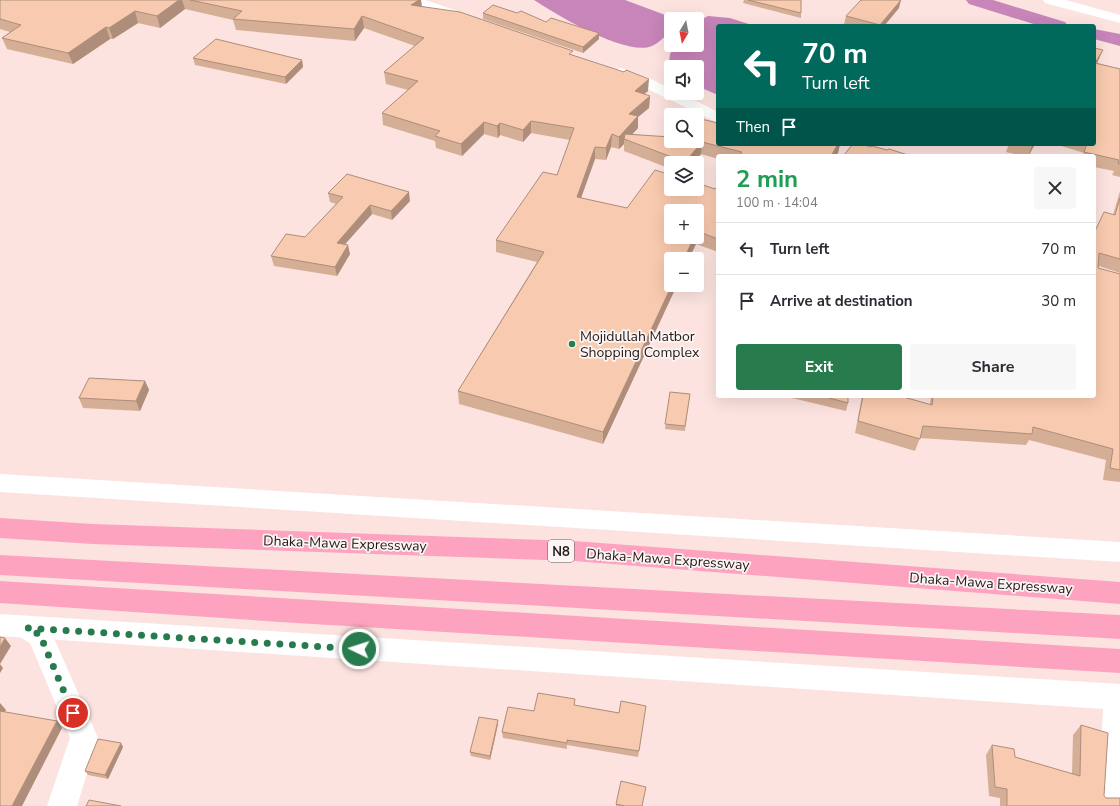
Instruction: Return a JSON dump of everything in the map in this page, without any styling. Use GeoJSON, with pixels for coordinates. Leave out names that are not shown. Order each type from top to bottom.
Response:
{"type":"FeatureCollection","features":[{"type":"Feature","properties":{"kind":"highway","name":"Dhaka-Mawa Expressway"},"geometry":{"type":"LineString","coordinates":[[0,528],[93,534],[574,551],[1120,593]]}},
{"type":"Feature","properties":{"kind":"highway"},"geometry":{"type":"LineString","coordinates":[[0,565],[1120,627]]}},
{"type":"Feature","properties":{"kind":"highway"},"geometry":{"type":"LineString","coordinates":[[0,592],[180,605],[896,646],[1120,661]]}},
{"type":"Feature","properties":{"kind":"street"},"geometry":{"type":"LineString","coordinates":[[411,0],[481,24]]}},
{"type":"Feature","properties":{"kind":"street"},"geometry":{"type":"LineString","coordinates":[[1050,0],[1120,19]]}},
{"type":"Feature","properties":{"kind":"street"},"geometry":{"type":"LineString","coordinates":[[607,69],[643,81],[716,117]]}},
{"type":"Feature","properties":{"kind":"street"},"geometry":{"type":"LineString","coordinates":[[0,483],[1120,552]]}},
{"type":"Feature","properties":{"kind":"street"},"geometry":{"type":"LineString","coordinates":[[0,625],[27,628],[1119,697],[1112,806]]}},
{"type":"Feature","properties":{"kind":"street"},"geometry":{"type":"LineString","coordinates":[[27,628],[40,635],[84,738],[62,806]]}},
{"type":"Feature","properties":{"kind":"shaded area"},"geometry":{"type":"Polygon","coordinates":[[[534,0],[625,0],[664,15],[664,37],[652,46],[637,48],[623,45],[590,32],[534,0]]]}},
{"type":"Feature","properties":{"kind":"shaded area"},"geometry":{"type":"Polygon","coordinates":[[[708,16],[730,18],[749,24],[716,24],[716,94],[704,89],[704,60],[670,60],[672,52],[704,52],[704,18],[708,16]]]}},
{"type":"Feature","properties":{"kind":"building"},"geometry":{"type":"Polygon","coordinates":[[[0,0],[179,0],[157,16],[135,11],[109,28],[106,27],[68,53],[2,38],[21,25],[0,19],[0,0]]]}},
{"type":"Feature","properties":{"kind":"building"},"geometry":{"type":"Polygon","coordinates":[[[190,0],[419,0],[411,5],[460,12],[573,51],[569,54],[624,72],[626,70],[649,79],[635,91],[650,96],[629,114],[638,116],[619,137],[612,134],[606,148],[595,147],[577,197],[627,208],[655,170],[664,173],[664,196],[704,196],[704,185],[715,189],[716,188],[716,238],[704,234],[704,204],[664,204],[664,244],[691,244],[687,252],[664,252],[664,292],[669,292],[603,432],[458,391],[544,252],[496,240],[543,172],[557,175],[574,128],[531,121],[523,130],[500,123],[497,126],[484,122],[461,144],[435,136],[440,131],[382,113],[418,81],[384,72],[424,38],[362,16],[354,29],[233,19],[242,11],[190,0]]]}},
{"type":"Feature","properties":{"kind":"building"},"geometry":{"type":"Polygon","coordinates":[[[748,0],[801,0],[801,13],[748,0]]]}},
{"type":"Feature","properties":{"kind":"building"},"geometry":{"type":"Polygon","coordinates":[[[861,0],[901,0],[881,24],[846,16],[861,0]]]}},
{"type":"Feature","properties":{"kind":"building"},"geometry":{"type":"Polygon","coordinates":[[[493,5],[517,13],[521,11],[546,22],[551,18],[599,33],[583,47],[483,13],[493,5]]]}},
{"type":"Feature","properties":{"kind":"building"},"geometry":{"type":"Polygon","coordinates":[[[216,39],[302,60],[285,77],[193,58],[216,39]]]}},
{"type":"Feature","properties":{"kind":"building"},"geometry":{"type":"Polygon","coordinates":[[[1096,48],[1103,50],[1096,61],[1096,48]]]}},
{"type":"Feature","properties":{"kind":"building"},"geometry":{"type":"Polygon","coordinates":[[[1096,63],[1120,69],[1120,164],[1118,163],[1119,160],[1084,152],[1086,146],[1096,146],[1096,63]]]}},
{"type":"Feature","properties":{"kind":"building"},"geometry":{"type":"Polygon","coordinates":[[[704,120],[716,123],[716,146],[704,142],[704,120]]]}},
{"type":"Feature","properties":{"kind":"building"},"geometry":{"type":"Polygon","coordinates":[[[625,134],[664,137],[664,148],[697,148],[690,156],[669,156],[624,139],[625,134]]]}},
{"type":"Feature","properties":{"kind":"building"},"geometry":{"type":"Polygon","coordinates":[[[718,146],[837,146],[832,154],[740,154],[742,152],[718,146]]]}},
{"type":"Feature","properties":{"kind":"building"},"geometry":{"type":"Polygon","coordinates":[[[851,146],[872,146],[905,154],[845,154],[851,146]]]}},
{"type":"Feature","properties":{"kind":"building"},"geometry":{"type":"Polygon","coordinates":[[[347,174],[409,192],[391,211],[370,205],[337,243],[348,245],[335,267],[271,256],[286,234],[305,237],[343,197],[328,193],[347,174]]]}},
{"type":"Feature","properties":{"kind":"building"},"geometry":{"type":"Polygon","coordinates":[[[1120,198],[1120,259],[1099,253],[1098,268],[1120,274],[1120,470],[1110,468],[1113,449],[1033,427],[1032,434],[923,426],[920,439],[858,421],[863,398],[907,398],[932,405],[933,398],[1096,398],[1096,229],[1104,212],[1115,215],[1120,198]]]}},
{"type":"Feature","properties":{"kind":"building"},"geometry":{"type":"Polygon","coordinates":[[[89,378],[145,381],[136,401],[79,398],[89,378]]]}},
{"type":"Feature","properties":{"kind":"building"},"geometry":{"type":"Polygon","coordinates":[[[670,392],[690,394],[685,426],[665,424],[670,392]]]}},
{"type":"Feature","properties":{"kind":"building"},"geometry":{"type":"Polygon","coordinates":[[[829,398],[848,398],[848,403],[829,398]]]}},
{"type":"Feature","properties":{"kind":"building"},"geometry":{"type":"Polygon","coordinates":[[[0,637],[5,638],[0,647],[0,637]]]}},
{"type":"Feature","properties":{"kind":"building"},"geometry":{"type":"Polygon","coordinates":[[[538,693],[575,699],[574,705],[619,713],[621,701],[646,706],[639,751],[567,740],[567,743],[502,732],[508,707],[534,711],[538,693]]]}},
{"type":"Feature","properties":{"kind":"building"},"geometry":{"type":"Polygon","coordinates":[[[0,711],[57,721],[12,806],[0,806],[0,711]]]}},
{"type":"Feature","properties":{"kind":"building"},"geometry":{"type":"Polygon","coordinates":[[[479,717],[498,720],[490,756],[470,752],[479,717]]]}},
{"type":"Feature","properties":{"kind":"building"},"geometry":{"type":"Polygon","coordinates":[[[1081,725],[1108,733],[1104,796],[1106,798],[1120,798],[1120,806],[1007,806],[1007,789],[995,787],[992,745],[1014,749],[1015,757],[1080,776],[1081,725]]]}},
{"type":"Feature","properties":{"kind":"building"},"geometry":{"type":"Polygon","coordinates":[[[98,739],[121,743],[105,775],[85,771],[98,739]]]}},
{"type":"Feature","properties":{"kind":"building"},"geometry":{"type":"Polygon","coordinates":[[[621,781],[646,787],[642,806],[625,806],[616,804],[621,781]]]}},
{"type":"Feature","properties":{"kind":"building"},"geometry":{"type":"Polygon","coordinates":[[[89,800],[121,806],[86,806],[89,800]]]}},
{"type":"Feature","properties":{"kind":"waterway"},"geometry":{"type":"LineString","coordinates":[[975,0],[1053,24]]}},
{"type":"Feature","properties":{"kind":"waterway"},"geometry":{"type":"LineString","coordinates":[[1096,34],[1120,40]]}},
{"type":"Feature","properties":{"kind":"place","name":"Mojidullah Matbor Shopping Complex"},"geometry":{"type":"Point","coordinates":[572,344]}},
{"type":"Feature","properties":{"kind":"route"},"geometry":{"type":"LineString","coordinates":[[73,713],[40,635],[27,628],[359,649]]}}]}
